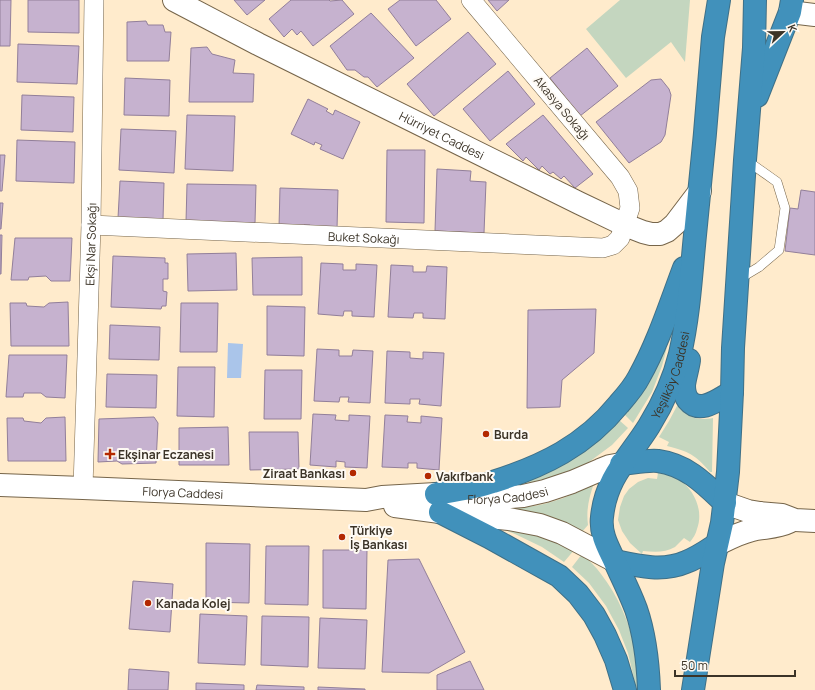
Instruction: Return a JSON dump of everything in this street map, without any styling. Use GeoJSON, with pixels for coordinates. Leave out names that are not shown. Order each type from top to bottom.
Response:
{"type":"FeatureCollection","features":[{"type":"Feature","properties":{"kind":"highway"},"geometry":{"type":"LineString","coordinates":[[714,0],[714,37]]}},
{"type":"Feature","properties":{"kind":"highway"},"geometry":{"type":"LineString","coordinates":[[714,37],[719,0]]}},
{"type":"Feature","properties":{"kind":"highway"},"geometry":{"type":"LineString","coordinates":[[693,690],[716,545],[722,523],[728,472],[733,348],[754,48],[755,0]]}},
{"type":"Feature","properties":{"kind":"highway"},"geometry":{"type":"LineString","coordinates":[[754,48],[767,0]]}},
{"type":"Feature","properties":{"kind":"highway"},"geometry":{"type":"LineString","coordinates":[[748,119],[791,6]]}},
{"type":"Feature","properties":{"kind":"highway","name":"Yeşilköy Caddesi"},"geometry":{"type":"LineString","coordinates":[[649,690],[649,670],[644,638],[636,609],[605,542],[602,529],[602,518],[611,481],[621,464],[643,435],[661,403],[680,355],[692,274],[714,37]]}},
{"type":"Feature","properties":{"kind":"highway"},"geometry":{"type":"LineString","coordinates":[[438,503],[533,468],[560,455],[582,441],[596,429],[626,397],[638,379],[651,354],[695,237]]}},
{"type":"Feature","properties":{"kind":"highway"},"geometry":{"type":"LineString","coordinates":[[685,323],[689,342],[688,368],[684,386],[686,397],[691,403],[698,406],[708,405],[732,392]]}},
{"type":"Feature","properties":{"kind":"highway"},"geometry":{"type":"LineString","coordinates":[[621,464],[658,461],[678,466],[691,473],[704,483],[725,503]]}},
{"type":"Feature","properties":{"kind":"highway"},"geometry":{"type":"LineString","coordinates":[[438,503],[489,537],[558,576],[578,594],[594,615],[605,635],[616,660],[625,690]]}},
{"type":"Feature","properties":{"kind":"highway"},"geometry":{"type":"LineString","coordinates":[[615,561],[659,568],[673,566],[686,563],[716,545]]}},
{"type":"Feature","properties":{"kind":"main road","name":"Hürriyet Caddesi"},"geometry":{"type":"LineString","coordinates":[[174,0],[265,47],[625,225],[642,232],[660,234],[667,231],[675,224],[700,191]]}},
{"type":"Feature","properties":{"kind":"main road"},"geometry":{"type":"LineString","coordinates":[[791,6],[815,15]]}},
{"type":"Feature","properties":{"kind":"main road","name":"Florya Caddesi"},"geometry":{"type":"LineString","coordinates":[[438,503],[454,498],[486,499],[523,496],[545,491],[572,482],[610,466],[621,464]]}},
{"type":"Feature","properties":{"kind":"main road","name":"Florya Caddesi"},"geometry":{"type":"LineString","coordinates":[[0,485],[366,500],[382,497],[438,503],[540,525],[562,533],[615,561]]}},
{"type":"Feature","properties":{"kind":"main road"},"geometry":{"type":"LineString","coordinates":[[725,503],[748,511],[782,515],[805,520]]}},
{"type":"Feature","properties":{"kind":"main road"},"geometry":{"type":"LineString","coordinates":[[716,545],[750,530],[782,526],[805,520]]}},
{"type":"Feature","properties":{"kind":"street","name":"Ekşi Nar Sokağı"},"geometry":{"type":"LineString","coordinates":[[82,488],[91,225],[94,0]]}},
{"type":"Feature","properties":{"kind":"street","name":"Akasya Sokağı"},"geometry":{"type":"LineString","coordinates":[[471,0],[620,178],[628,191],[630,208],[625,225]]}},
{"type":"Feature","properties":{"kind":"street","name":"Buket Sokağı"},"geometry":{"type":"LineString","coordinates":[[91,225],[603,248],[613,245],[620,238],[625,225]]}},
{"type":"Feature","properties":{"kind":"lane"},"geometry":{"type":"LineString","coordinates":[[738,280],[759,267],[779,250],[785,208],[777,182],[745,160]]}},
{"type":"Feature","properties":{"kind":"green space"},"geometry":{"type":"Polygon","coordinates":[[[620,0],[690,0],[685,62],[671,42],[626,78],[586,29],[620,0]]]}},
{"type":"Feature","properties":{"kind":"green space"},"geometry":{"type":"Polygon","coordinates":[[[667,347],[662,366],[652,392],[633,423],[624,414],[667,347]]]}},
{"type":"Feature","properties":{"kind":"green space"},"geometry":{"type":"Polygon","coordinates":[[[678,404],[686,413],[697,419],[713,418],[712,472],[710,472],[696,457],[681,450],[667,446],[669,442],[659,437],[678,404]]]}},
{"type":"Feature","properties":{"kind":"green space"},"geometry":{"type":"Polygon","coordinates":[[[619,420],[628,428],[612,445],[585,465],[561,478],[505,489],[579,455],[606,434],[619,420]]]}},
{"type":"Feature","properties":{"kind":"green space"},"geometry":{"type":"Polygon","coordinates":[[[658,473],[679,479],[689,489],[696,501],[699,522],[696,533],[690,542],[684,538],[671,549],[659,552],[643,551],[642,554],[630,543],[622,531],[618,520],[620,507],[624,496],[629,489],[638,482],[648,478],[657,479],[658,473]]]}},
{"type":"Feature","properties":{"kind":"green space"},"geometry":{"type":"Polygon","coordinates":[[[594,483],[588,504],[588,525],[581,533],[559,521],[529,511],[492,509],[544,504],[568,496],[594,483]]]}},
{"type":"Feature","properties":{"kind":"green space"},"geometry":{"type":"Polygon","coordinates":[[[512,525],[575,549],[564,562],[542,547],[497,527],[512,525]]]}},
{"type":"Feature","properties":{"kind":"green space"},"geometry":{"type":"Polygon","coordinates":[[[582,554],[595,566],[607,582],[627,620],[636,654],[639,684],[636,687],[628,653],[619,630],[606,606],[589,583],[572,567],[582,554]]]}},
{"type":"Feature","properties":{"kind":"water"},"geometry":{"type":"Polygon","coordinates":[[[228,343],[243,344],[241,378],[227,378],[228,343]]]}},
{"type":"Feature","properties":{"kind":"building"},"geometry":{"type":"Polygon","coordinates":[[[0,0],[11,0],[10,46],[0,46],[0,0]]]}},
{"type":"Feature","properties":{"kind":"building"},"geometry":{"type":"Polygon","coordinates":[[[28,0],[79,0],[79,33],[28,32],[28,0]]]}},
{"type":"Feature","properties":{"kind":"building"},"geometry":{"type":"Polygon","coordinates":[[[234,0],[265,0],[247,15],[234,0]]]}},
{"type":"Feature","properties":{"kind":"building"},"geometry":{"type":"Polygon","coordinates":[[[291,0],[342,0],[354,14],[313,46],[301,31],[297,35],[292,29],[284,37],[269,19],[291,0]]]}},
{"type":"Feature","properties":{"kind":"building"},"geometry":{"type":"Polygon","coordinates":[[[400,0],[436,0],[451,19],[416,46],[388,9],[400,0]]]}},
{"type":"Feature","properties":{"kind":"building"},"geometry":{"type":"Polygon","coordinates":[[[488,0],[509,0],[497,11],[488,0]]]}},
{"type":"Feature","properties":{"kind":"building"},"geometry":{"type":"Polygon","coordinates":[[[371,13],[414,58],[377,87],[368,77],[364,77],[355,70],[347,70],[330,46],[371,13]]]}},
{"type":"Feature","properties":{"kind":"building"},"geometry":{"type":"Polygon","coordinates":[[[146,21],[148,25],[163,25],[165,32],[171,32],[169,61],[127,61],[127,22],[146,21]]]}},
{"type":"Feature","properties":{"kind":"building"},"geometry":{"type":"Polygon","coordinates":[[[468,32],[496,64],[434,116],[407,84],[468,32]]]}},
{"type":"Feature","properties":{"kind":"building"},"geometry":{"type":"Polygon","coordinates":[[[18,44],[79,46],[77,84],[17,82],[18,44]]]}},
{"type":"Feature","properties":{"kind":"building"},"geometry":{"type":"Polygon","coordinates":[[[207,47],[212,54],[235,60],[233,73],[254,74],[253,102],[189,102],[191,48],[207,47]]]}},
{"type":"Feature","properties":{"kind":"building"},"geometry":{"type":"Polygon","coordinates":[[[587,48],[618,86],[580,116],[550,78],[587,48]]]}},
{"type":"Feature","properties":{"kind":"building"},"geometry":{"type":"Polygon","coordinates":[[[508,71],[535,104],[490,141],[463,109],[508,71]]]}},
{"type":"Feature","properties":{"kind":"building"},"geometry":{"type":"Polygon","coordinates":[[[125,78],[170,80],[169,116],[124,115],[125,78]]]}},
{"type":"Feature","properties":{"kind":"building"},"geometry":{"type":"Polygon","coordinates":[[[661,79],[669,89],[671,95],[665,135],[661,142],[629,163],[596,122],[651,80],[661,79]]]}},
{"type":"Feature","properties":{"kind":"building"},"geometry":{"type":"Polygon","coordinates":[[[22,95],[74,97],[73,132],[21,130],[22,95]]]}},
{"type":"Feature","properties":{"kind":"building"},"geometry":{"type":"Polygon","coordinates":[[[308,99],[328,109],[326,111],[333,115],[335,110],[360,122],[343,159],[320,149],[322,145],[315,142],[314,145],[291,134],[308,99]]]}},
{"type":"Feature","properties":{"kind":"building"},"geometry":{"type":"Polygon","coordinates":[[[187,115],[235,116],[233,171],[185,169],[187,115]]]}},
{"type":"Feature","properties":{"kind":"building"},"geometry":{"type":"Polygon","coordinates":[[[543,115],[593,174],[575,188],[564,176],[561,179],[553,172],[550,174],[542,166],[539,170],[526,157],[523,161],[506,144],[543,115]]]}},
{"type":"Feature","properties":{"kind":"building"},"geometry":{"type":"Polygon","coordinates":[[[121,129],[176,131],[174,173],[119,170],[121,129]]]}},
{"type":"Feature","properties":{"kind":"building"},"geometry":{"type":"Polygon","coordinates":[[[17,140],[75,142],[74,183],[16,181],[17,140]]]}},
{"type":"Feature","properties":{"kind":"building"},"geometry":{"type":"Polygon","coordinates":[[[387,150],[425,150],[424,223],[386,222],[387,150]]]}},
{"type":"Feature","properties":{"kind":"building"},"geometry":{"type":"Polygon","coordinates":[[[0,155],[5,155],[2,191],[0,191],[0,155]]]}},
{"type":"Feature","properties":{"kind":"building"},"geometry":{"type":"Polygon","coordinates":[[[437,169],[471,171],[470,181],[486,182],[484,233],[435,231],[437,169]]]}},
{"type":"Feature","properties":{"kind":"building"},"geometry":{"type":"Polygon","coordinates":[[[120,181],[164,183],[163,220],[118,218],[120,181]]]}},
{"type":"Feature","properties":{"kind":"building"},"geometry":{"type":"Polygon","coordinates":[[[187,184],[256,185],[255,223],[186,222],[187,184]]]}},
{"type":"Feature","properties":{"kind":"building"},"geometry":{"type":"Polygon","coordinates":[[[280,188],[338,190],[337,229],[310,228],[310,225],[304,225],[304,228],[279,227],[280,188]]]}},
{"type":"Feature","properties":{"kind":"building"},"geometry":{"type":"Polygon","coordinates":[[[801,190],[815,192],[815,255],[785,251],[790,208],[798,209],[801,190]]]}},
{"type":"Feature","properties":{"kind":"building"},"geometry":{"type":"Polygon","coordinates":[[[0,203],[3,203],[1,229],[0,229],[0,203]]]}},
{"type":"Feature","properties":{"kind":"building"},"geometry":{"type":"Polygon","coordinates":[[[0,235],[2,235],[1,274],[0,274],[0,235]]]}},
{"type":"Feature","properties":{"kind":"building"},"geometry":{"type":"Polygon","coordinates":[[[15,238],[72,238],[70,281],[51,281],[46,276],[29,277],[28,280],[11,280],[15,238]]]}},
{"type":"Feature","properties":{"kind":"building"},"geometry":{"type":"Polygon","coordinates":[[[236,253],[237,290],[188,291],[187,254],[236,253]]]}},
{"type":"Feature","properties":{"kind":"building"},"geometry":{"type":"Polygon","coordinates":[[[113,256],[165,258],[165,263],[168,263],[168,279],[163,279],[163,291],[167,292],[166,306],[162,306],[161,309],[111,307],[113,256]]]}},
{"type":"Feature","properties":{"kind":"building"},"geometry":{"type":"Polygon","coordinates":[[[302,257],[302,295],[253,295],[252,258],[302,257]]]}},
{"type":"Feature","properties":{"kind":"building"},"geometry":{"type":"Polygon","coordinates":[[[321,263],[343,264],[343,270],[356,270],[356,264],[377,265],[374,317],[352,316],[352,311],[344,311],[343,316],[318,314],[321,263]]]}},
{"type":"Feature","properties":{"kind":"building"},"geometry":{"type":"Polygon","coordinates":[[[391,265],[413,266],[413,272],[426,272],[427,266],[447,267],[445,319],[423,318],[423,313],[414,313],[413,318],[388,317],[391,265]]]}},
{"type":"Feature","properties":{"kind":"building"},"geometry":{"type":"Polygon","coordinates":[[[68,302],[69,346],[11,346],[10,303],[26,303],[27,306],[44,307],[49,303],[68,302]]]}},
{"type":"Feature","properties":{"kind":"building"},"geometry":{"type":"Polygon","coordinates":[[[181,303],[218,303],[217,352],[180,352],[181,303]]]}},
{"type":"Feature","properties":{"kind":"building"},"geometry":{"type":"Polygon","coordinates":[[[267,306],[305,307],[304,356],[267,355],[267,306]]]}},
{"type":"Feature","properties":{"kind":"building"},"geometry":{"type":"Polygon","coordinates":[[[596,309],[594,353],[562,380],[560,407],[527,408],[528,310],[596,309]]]}},
{"type":"Feature","properties":{"kind":"building"},"geometry":{"type":"Polygon","coordinates":[[[110,325],[160,327],[159,360],[109,359],[110,325]]]}},
{"type":"Feature","properties":{"kind":"building"},"geometry":{"type":"Polygon","coordinates":[[[317,349],[339,350],[339,356],[352,356],[353,350],[373,351],[370,403],[348,402],[349,397],[340,397],[339,402],[314,401],[317,349]]]}},
{"type":"Feature","properties":{"kind":"building"},"geometry":{"type":"Polygon","coordinates":[[[387,351],[410,352],[410,358],[423,359],[423,352],[444,353],[441,406],[419,404],[420,399],[410,399],[410,404],[385,403],[387,351]]]}},
{"type":"Feature","properties":{"kind":"building"},"geometry":{"type":"Polygon","coordinates":[[[9,355],[67,355],[65,398],[46,397],[41,393],[24,393],[23,397],[6,397],[9,355]]]}},
{"type":"Feature","properties":{"kind":"building"},"geometry":{"type":"Polygon","coordinates":[[[178,367],[215,367],[214,417],[177,416],[178,367]]]}},
{"type":"Feature","properties":{"kind":"building"},"geometry":{"type":"Polygon","coordinates":[[[265,370],[302,370],[301,419],[264,419],[265,370]]]}},
{"type":"Feature","properties":{"kind":"building"},"geometry":{"type":"Polygon","coordinates":[[[107,374],[157,375],[156,408],[106,407],[107,374]]]}},
{"type":"Feature","properties":{"kind":"building"},"geometry":{"type":"Polygon","coordinates":[[[313,414],[336,415],[335,420],[349,421],[349,415],[370,416],[367,468],[345,467],[345,462],[336,461],[336,467],[310,465],[313,414]]]}},
{"type":"Feature","properties":{"kind":"building"},"geometry":{"type":"Polygon","coordinates":[[[385,415],[408,416],[407,422],[421,423],[421,416],[442,418],[439,470],[417,468],[417,463],[408,463],[408,468],[382,467],[385,415]]]}},
{"type":"Feature","properties":{"kind":"building"},"geometry":{"type":"Polygon","coordinates":[[[65,417],[66,461],[8,461],[7,418],[23,418],[24,421],[41,423],[46,418],[65,417]]]}},
{"type":"Feature","properties":{"kind":"building"},"geometry":{"type":"Polygon","coordinates":[[[154,417],[158,423],[156,463],[122,464],[117,461],[98,462],[99,419],[154,417]]]}},
{"type":"Feature","properties":{"kind":"building"},"geometry":{"type":"Polygon","coordinates":[[[228,427],[229,465],[179,465],[179,428],[228,427]]]}},
{"type":"Feature","properties":{"kind":"building"},"geometry":{"type":"Polygon","coordinates":[[[249,432],[298,432],[299,469],[250,470],[249,432]]]}},
{"type":"Feature","properties":{"kind":"building"},"geometry":{"type":"Polygon","coordinates":[[[206,543],[250,544],[249,603],[206,602],[206,543]]]}},
{"type":"Feature","properties":{"kind":"building"},"geometry":{"type":"Polygon","coordinates":[[[266,546],[309,546],[308,605],[265,604],[266,546]]]}},
{"type":"Feature","properties":{"kind":"building"},"geometry":{"type":"Polygon","coordinates":[[[323,550],[367,550],[366,609],[323,608],[323,550]]]}},
{"type":"Feature","properties":{"kind":"building"},"geometry":{"type":"Polygon","coordinates":[[[419,559],[465,652],[429,673],[382,672],[388,560],[419,559]]]}},
{"type":"Feature","properties":{"kind":"building"},"geometry":{"type":"Polygon","coordinates":[[[133,581],[173,584],[170,632],[129,629],[133,581]]]}},
{"type":"Feature","properties":{"kind":"building"},"geometry":{"type":"Polygon","coordinates":[[[200,614],[247,616],[245,665],[198,663],[200,614]]]}},
{"type":"Feature","properties":{"kind":"building"},"geometry":{"type":"Polygon","coordinates":[[[262,616],[309,617],[308,667],[261,665],[262,616]]]}},
{"type":"Feature","properties":{"kind":"building"},"geometry":{"type":"Polygon","coordinates":[[[320,618],[367,620],[365,669],[318,668],[320,618]]]}},
{"type":"Feature","properties":{"kind":"building"},"geometry":{"type":"Polygon","coordinates":[[[470,661],[484,690],[437,690],[437,675],[470,661]]]}},
{"type":"Feature","properties":{"kind":"building"},"geometry":{"type":"Polygon","coordinates":[[[129,669],[169,672],[168,690],[128,690],[129,669]]]}},
{"type":"Feature","properties":{"kind":"building"},"geometry":{"type":"Polygon","coordinates":[[[196,683],[244,685],[244,690],[196,690],[196,683]]]}},
{"type":"Feature","properties":{"kind":"building"},"geometry":{"type":"Polygon","coordinates":[[[257,685],[304,687],[304,690],[256,690],[257,685]]]}},
{"type":"Feature","properties":{"kind":"building"},"geometry":{"type":"Polygon","coordinates":[[[318,687],[365,689],[365,690],[318,690],[318,687]]]}},
{"type":"Feature","properties":{"kind":"place","name":"Burda"},"geometry":{"type":"Point","coordinates":[486,434]}},
{"type":"Feature","properties":{"kind":"place","name":"Ekşinar Eczanesi"},"geometry":{"type":"Point","coordinates":[110,454]}},
{"type":"Feature","properties":{"kind":"place","name":"Ziraat Bankası"},"geometry":{"type":"Point","coordinates":[353,473]}},
{"type":"Feature","properties":{"kind":"place","name":"Vakıfbank"},"geometry":{"type":"Point","coordinates":[428,476]}},
{"type":"Feature","properties":{"kind":"place","name":"Türkiye İş Bankası"},"geometry":{"type":"Point","coordinates":[342,537]}},
{"type":"Feature","properties":{"kind":"place","name":"Kanada Kolej"},"geometry":{"type":"Point","coordinates":[148,603]}}]}
